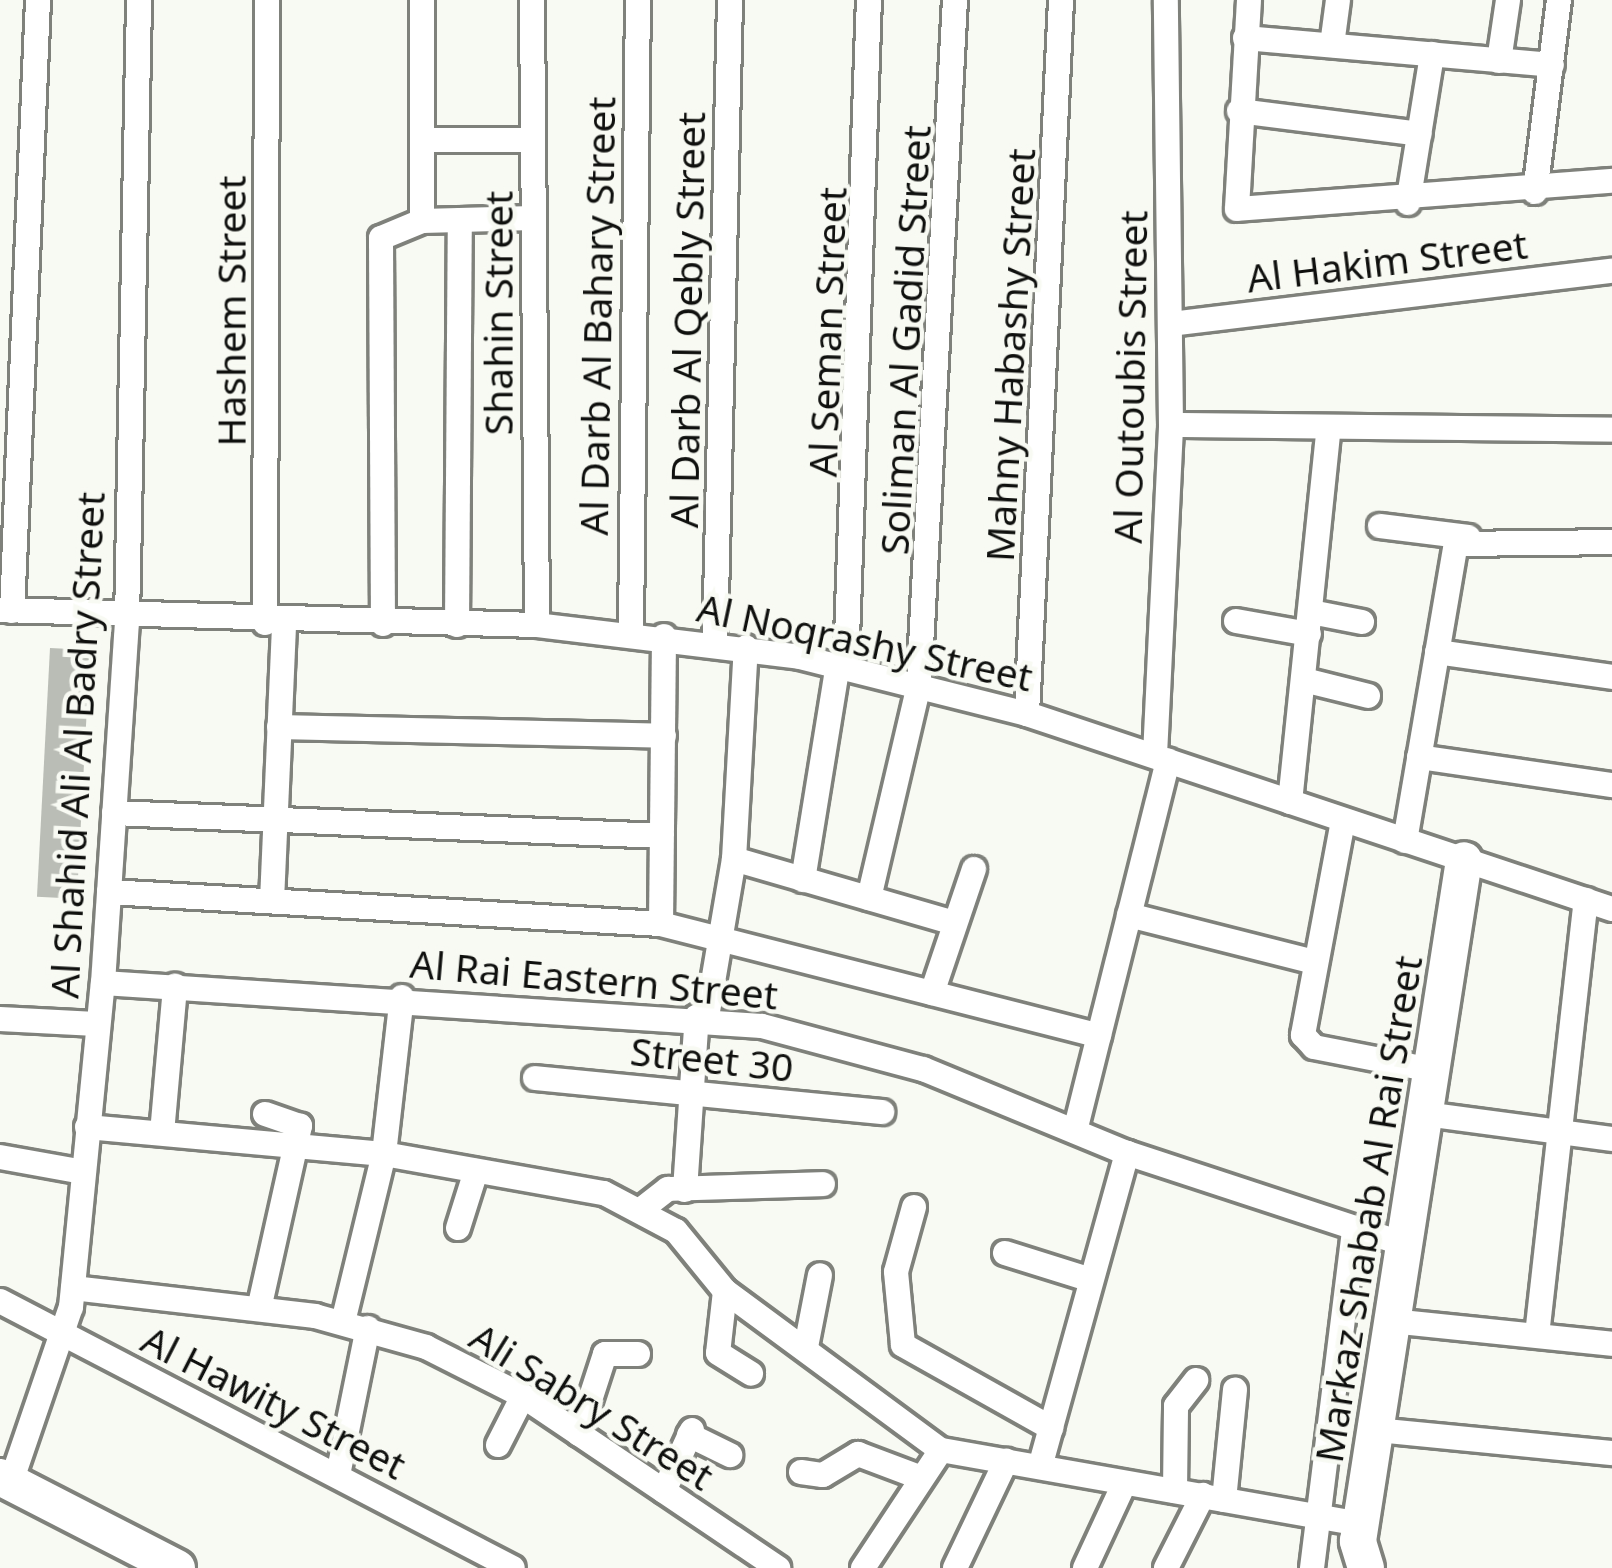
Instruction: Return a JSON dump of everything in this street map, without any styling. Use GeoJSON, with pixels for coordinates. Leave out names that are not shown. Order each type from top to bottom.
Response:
{"type":"FeatureCollection","features":[{"type":"Feature","properties":{"kind":"street"},"geometry":{"type":"LineString","coordinates":[[6,611],[38,0]]}},
{"type":"Feature","properties":{"kind":"street","name":"Al Shahid Ali Al Badry Street"},"geometry":{"type":"LineString","coordinates":[[5,1479],[65,1334],[74,1288],[103,982],[127,621],[139,0]]}},
{"type":"Feature","properties":{"kind":"street","name":"Hashem Street"},"geometry":{"type":"LineString","coordinates":[[267,0],[274,623],[280,727],[272,901]]}},
{"type":"Feature","properties":{"kind":"street"},"geometry":{"type":"LineString","coordinates":[[422,0],[422,221]]}},
{"type":"Feature","properties":{"kind":"street","name":"Shahin Street"},"geometry":{"type":"LineString","coordinates":[[532,0],[537,626]]}},
{"type":"Feature","properties":{"kind":"street","name":"Al Darb Al Bahary Street"},"geometry":{"type":"LineString","coordinates":[[631,632],[638,0]]}},
{"type":"Feature","properties":{"kind":"street","name":"Al Darb Al Qebly Street"},"geometry":{"type":"LineString","coordinates":[[715,642],[730,0]]}},
{"type":"Feature","properties":{"kind":"street","name":"Al Seman Street"},"geometry":{"type":"LineString","coordinates":[[803,880],[842,666],[868,0]]}},
{"type":"Feature","properties":{"kind":"street","name":"Soliman Al Gadid Street"},"geometry":{"type":"LineString","coordinates":[[869,898],[920,684],[955,0]]}},
{"type":"Feature","properties":{"kind":"street","name":"Mahny Habashy Street"},"geometry":{"type":"LineString","coordinates":[[1027,714],[1061,0]]}},
{"type":"Feature","properties":{"kind":"street","name":"Al Outoubis Street"},"geometry":{"type":"LineString","coordinates":[[1075,1131],[1129,915],[1162,757],[1171,425],[1166,0]]}},
{"type":"Feature","properties":{"kind":"street"},"geometry":{"type":"LineString","coordinates":[[1249,0],[1239,111],[1238,208],[1408,203],[1612,181]]}},
{"type":"Feature","properties":{"kind":"street"},"geometry":{"type":"LineString","coordinates":[[1332,45],[1338,0]]}},
{"type":"Feature","properties":{"kind":"street"},"geometry":{"type":"LineString","coordinates":[[1499,61],[1508,0]]}},
{"type":"Feature","properties":{"kind":"street"},"geometry":{"type":"LineString","coordinates":[[1535,192],[1559,0]]}},
{"type":"Feature","properties":{"kind":"street"},"geometry":{"type":"LineString","coordinates":[[1245,38],[1552,65]]}},
{"type":"Feature","properties":{"kind":"street"},"geometry":{"type":"LineString","coordinates":[[1408,203],[1432,54]]}},
{"type":"Feature","properties":{"kind":"street"},"geometry":{"type":"LineString","coordinates":[[1239,111],[1420,134]]}},
{"type":"Feature","properties":{"kind":"street"},"geometry":{"type":"LineString","coordinates":[[423,140],[533,140]]}},
{"type":"Feature","properties":{"kind":"street"},"geometry":{"type":"LineString","coordinates":[[383,624],[380,244],[388,228],[422,221],[533,218]]}},
{"type":"Feature","properties":{"kind":"street"},"geometry":{"type":"LineString","coordinates":[[457,625],[460,220]]}},
{"type":"Feature","properties":{"kind":"street","name":"Al Hakim Street"},"geometry":{"type":"LineString","coordinates":[[1171,324],[1612,271]]}},
{"type":"Feature","properties":{"kind":"street"},"geometry":{"type":"LineString","coordinates":[[1171,425],[1612,430]]}},
{"type":"Feature","properties":{"kind":"street"},"geometry":{"type":"LineString","coordinates":[[1290,802],[1329,427]]}},
{"type":"Feature","properties":{"kind":"street"},"geometry":{"type":"LineString","coordinates":[[1380,526],[1468,537],[1612,542]]}},
{"type":"Feature","properties":{"kind":"street"},"geometry":{"type":"LineString","coordinates":[[1405,841],[1454,550],[1468,537]]}},
{"type":"Feature","properties":{"kind":"street","name":"Al Noqrashy Street"},"geometry":{"type":"LineString","coordinates":[[6,611],[127,621],[537,626],[746,647],[920,684],[1027,714],[1612,909]]}},
{"type":"Feature","properties":{"kind":"street"},"geometry":{"type":"LineString","coordinates":[[1235,620],[1362,622]]}},
{"type":"Feature","properties":{"kind":"street"},"geometry":{"type":"LineString","coordinates":[[661,924],[664,636]]}},
{"type":"Feature","properties":{"kind":"street"},"geometry":{"type":"LineString","coordinates":[[685,1190],[702,1017],[722,939],[734,859],[746,647]]}},
{"type":"Feature","properties":{"kind":"street"},"geometry":{"type":"LineString","coordinates":[[1437,652],[1612,676]]}},
{"type":"Feature","properties":{"kind":"street"},"geometry":{"type":"LineString","coordinates":[[1304,680],[1367,696]]}},
{"type":"Feature","properties":{"kind":"street"},"geometry":{"type":"LineString","coordinates":[[280,727],[664,736]]}},
{"type":"Feature","properties":{"kind":"street"},"geometry":{"type":"LineString","coordinates":[[1419,757],[1612,784]]}},
{"type":"Feature","properties":{"kind":"street"},"geometry":{"type":"LineString","coordinates":[[114,812],[662,836]]}},
{"type":"Feature","properties":{"kind":"street"},"geometry":{"type":"LineString","coordinates":[[1343,821],[1315,962],[1307,1042],[1432,1070]]}},
{"type":"Feature","properties":{"kind":"street"},"geometry":{"type":"LineString","coordinates":[[734,859],[956,923]]}},
{"type":"Feature","properties":{"kind":"street","name":"Markaz Shabab Al Rai Street"},"geometry":{"type":"LineString","coordinates":[[1366,1568],[1343,1521],[1377,1430],[1464,860]]}},
{"type":"Feature","properties":{"kind":"street"},"geometry":{"type":"LineString","coordinates":[[932,993],[974,868]]}},
{"type":"Feature","properties":{"kind":"street"},"geometry":{"type":"LineString","coordinates":[[110,892],[661,924],[1099,1036]]}},
{"type":"Feature","properties":{"kind":"street"},"geometry":{"type":"LineString","coordinates":[[1537,1335],[1586,900]]}},
{"type":"Feature","properties":{"kind":"street"},"geometry":{"type":"LineString","coordinates":[[1129,915],[1315,962]]}},
{"type":"Feature","properties":{"kind":"street","name":"Al Rai Eastern Street"},"geometry":{"type":"LineString","coordinates":[[103,982],[702,1017],[870,1052],[1126,1153],[1403,1244]]}},
{"type":"Feature","properties":{"kind":"street"},"geometry":{"type":"LineString","coordinates":[[161,1133],[175,986]]}},
{"type":"Feature","properties":{"kind":"street"},"geometry":{"type":"LineString","coordinates":[[338,1474],[402,998]]}},
{"type":"Feature","properties":{"kind":"street"},"geometry":{"type":"LineString","coordinates":[[0,1018],[96,1024]]}},
{"type":"Feature","properties":{"kind":"street","name":"Street 30"},"geometry":{"type":"LineString","coordinates":[[535,1078],[882,1112]]}},
{"type":"Feature","properties":{"kind":"street"},"geometry":{"type":"LineString","coordinates":[[259,1309],[299,1144],[296,1120],[265,1114]]}},
{"type":"Feature","properties":{"kind":"street"},"geometry":{"type":"LineString","coordinates":[[1425,1114],[1612,1139]]}},
{"type":"Feature","properties":{"kind":"street"},"geometry":{"type":"LineString","coordinates":[[87,1127],[384,1154],[642,1209],[725,1291],[941,1450],[1343,1521]]}},
{"type":"Feature","properties":{"kind":"street"},"geometry":{"type":"LineString","coordinates":[[1040,1467],[1126,1153]]}},
{"type":"Feature","properties":{"kind":"street"},"geometry":{"type":"LineString","coordinates":[[0,1157],[83,1172]]}},
{"type":"Feature","properties":{"kind":"street"},"geometry":{"type":"LineString","coordinates":[[458,1228],[476,1171]]}},
{"type":"Feature","properties":{"kind":"street"},"geometry":{"type":"LineString","coordinates":[[642,1209],[685,1190],[823,1184]]}},
{"type":"Feature","properties":{"kind":"street"},"geometry":{"type":"LineString","coordinates":[[914,1207],[896,1272],[903,1345],[1051,1428]]}},
{"type":"Feature","properties":{"kind":"street"},"geometry":{"type":"LineString","coordinates":[[1312,1568],[1343,1521],[1354,1229]]}},
{"type":"Feature","properties":{"kind":"street"},"geometry":{"type":"LineString","coordinates":[[1005,1253],[1091,1280]]}},
{"type":"Feature","properties":{"kind":"street"},"geometry":{"type":"LineString","coordinates":[[806,1347],[820,1275]]}},
{"type":"Feature","properties":{"kind":"street","name":"Ali Sabry Street"},"geometry":{"type":"LineString","coordinates":[[74,1288],[356,1325],[523,1396],[778,1568]]}},
{"type":"Feature","properties":{"kind":"street"},"geometry":{"type":"LineString","coordinates":[[725,1291],[718,1353],[751,1374]]}},
{"type":"Feature","properties":{"kind":"street","name":"Al Hawity Street"},"geometry":{"type":"LineString","coordinates":[[0,1301],[338,1474],[500,1565]]}},
{"type":"Feature","properties":{"kind":"street"},"geometry":{"type":"LineString","coordinates":[[1391,1321],[1612,1344]]}},
{"type":"Feature","properties":{"kind":"street"},"geometry":{"type":"LineString","coordinates":[[579,1434],[605,1354],[638,1354]]}},
{"type":"Feature","properties":{"kind":"street"},"geometry":{"type":"LineString","coordinates":[[1175,1492],[1176,1406],[1196,1380]]}},
{"type":"Feature","properties":{"kind":"street"},"geometry":{"type":"LineString","coordinates":[[1166,1568],[1213,1497],[1235,1390]]}},
{"type":"Feature","properties":{"kind":"street"},"geometry":{"type":"LineString","coordinates":[[498,1444],[523,1396]]}},
{"type":"Feature","properties":{"kind":"street"},"geometry":{"type":"LineString","coordinates":[[1377,1430],[1612,1454]]}},
{"type":"Feature","properties":{"kind":"street"},"geometry":{"type":"LineString","coordinates":[[664,1491],[690,1432],[730,1455]]}},
{"type":"Feature","properties":{"kind":"street"},"geometry":{"type":"LineString","coordinates":[[863,1568],[941,1450]]}},
{"type":"Feature","properties":{"kind":"street"},"geometry":{"type":"LineString","coordinates":[[801,1472],[824,1475],[858,1454],[922,1478]]}},
{"type":"Feature","properties":{"kind":"street"},"geometry":{"type":"LineString","coordinates":[[955,1568],[1006,1461]]}},
{"type":"Feature","properties":{"kind":"street"},"geometry":{"type":"LineString","coordinates":[[5,1479],[177,1568]]}},
{"type":"Feature","properties":{"kind":"street"},"geometry":{"type":"LineString","coordinates":[[1085,1568],[1124,1484]]}},
{"type":"Feature","properties":{"kind":"building"},"geometry":{"type":"Polygon","coordinates":[[[50,648],[90,650],[77,899],[37,897],[50,648]]]}}]}
